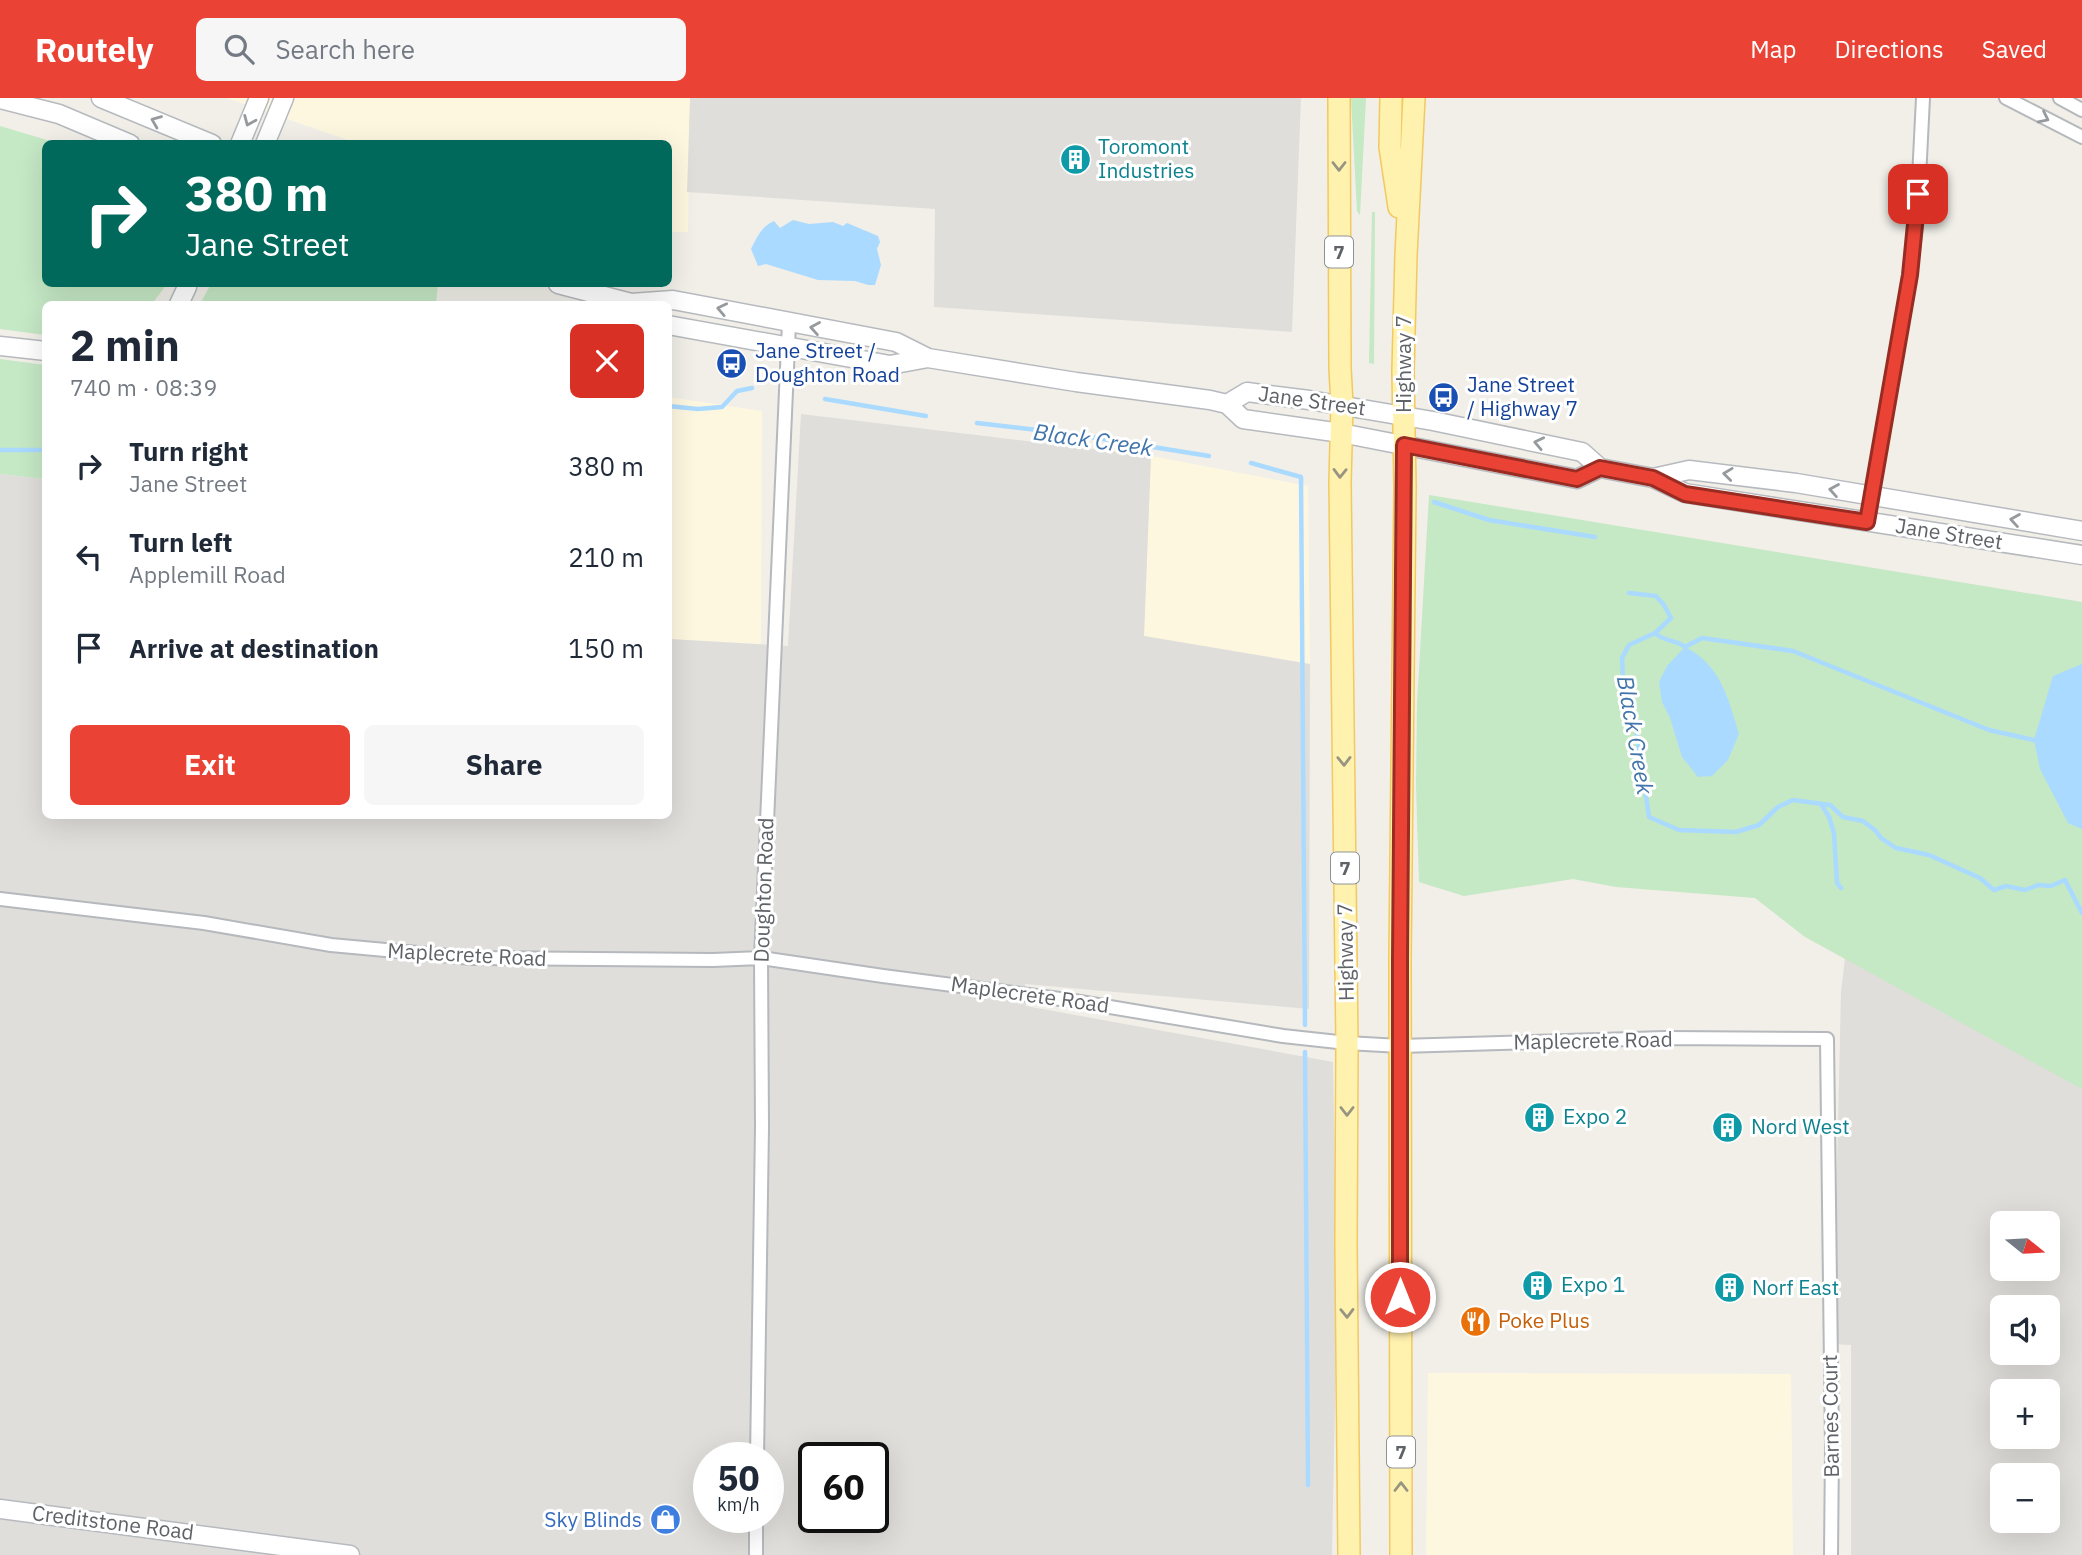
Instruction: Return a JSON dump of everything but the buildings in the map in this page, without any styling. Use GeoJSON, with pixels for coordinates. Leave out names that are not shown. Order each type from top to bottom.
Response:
{"type":"FeatureCollection","features":[{"type":"Feature","properties":{"kind":"main road"},"geometry":{"type":"LineString","coordinates":[[101,98],[202,140]]}},
{"type":"Feature","properties":{"kind":"main road"},"geometry":{"type":"LineString","coordinates":[[242,140],[259,98]]}},
{"type":"Feature","properties":{"kind":"main road"},"geometry":{"type":"LineString","coordinates":[[267,140],[284,98]]}},
{"type":"Feature","properties":{"kind":"main road","name":"Highway 7"},"geometry":{"type":"LineString","coordinates":[[1339,98],[1349,1555]]}},
{"type":"Feature","properties":{"kind":"main road"},"geometry":{"type":"LineString","coordinates":[[1391,98],[1390,147],[1406,255]]}},
{"type":"Feature","properties":{"kind":"main road","name":"Highway 7"},"geometry":{"type":"LineString","coordinates":[[1401,1555],[1403,371],[1414,98]]}},
{"type":"Feature","properties":{"kind":"main road"},"geometry":{"type":"LineString","coordinates":[[0,99],[59,114],[121,140]]}},
{"type":"Feature","properties":{"kind":"main road","name":"Jane Street"},"geometry":{"type":"LineString","coordinates":[[569,287],[621,301]]}},
{"type":"Feature","properties":{"kind":"main road","name":"Jane Street"},"geometry":{"type":"LineString","coordinates":[[663,301],[673,300],[896,342],[928,358],[1076,383],[1227,404],[1242,419],[1341,433],[1577,479],[1600,468]]}},
{"type":"Feature","properties":{"kind":"main road","name":"Jane Street"},"geometry":{"type":"LineString","coordinates":[[672,326],[890,365],[928,358]]}},
{"type":"Feature","properties":{"kind":"main road"},"geometry":{"type":"LineString","coordinates":[[0,346],[42,351]]}},
{"type":"Feature","properties":{"kind":"main road","name":"Jane Street"},"geometry":{"type":"LineString","coordinates":[[1227,404],[1247,392],[1342,405],[1582,452],[1600,468],[1653,478],[1685,494],[2082,555]]}},
{"type":"Feature","properties":{"kind":"main road","name":"Jane Street"},"geometry":{"type":"LineString","coordinates":[[1653,478],[1689,470],[1796,483],[2082,531]]}},
{"type":"Feature","properties":{"kind":"main road","name":"Creditstone Road"},"geometry":{"type":"LineString","coordinates":[[0,1509],[350,1555]]}},
{"type":"Feature","properties":{"kind":"street"},"geometry":{"type":"LineString","coordinates":[[1867,522],[1910,275],[1917,219],[1923,98]]}},
{"type":"Feature","properties":{"kind":"street"},"geometry":{"type":"LineString","coordinates":[[2006,98],[2082,137]]}},
{"type":"Feature","properties":{"kind":"street"},"geometry":{"type":"LineString","coordinates":[[2060,98],[2082,110]]}},
{"type":"Feature","properties":{"kind":"street","name":"Doughton Road"},"geometry":{"type":"LineString","coordinates":[[757,1442],[762,1127],[761,958],[789,323]]}},
{"type":"Feature","properties":{"kind":"street","name":"Maplecrete Road"},"geometry":{"type":"LineString","coordinates":[[0,899],[204,923],[331,945],[472,958],[761,958],[1068,1000],[1269,1034],[1347,1043],[1400,1046],[1665,1038],[1826,1039],[1829,1276]]}},
{"type":"Feature","properties":{"kind":"street","name":"Barnes Court"},"geometry":{"type":"LineString","coordinates":[[1829,1276],[1831,1555]]}},
{"type":"Feature","properties":{"kind":"street"},"geometry":{"type":"LineString","coordinates":[[755,1555],[756,1533]]}},
{"type":"Feature","properties":{"kind":"shaded area"},"geometry":{"type":"Polygon","coordinates":[[[227,98],[690,98],[688,232],[672,232],[672,140],[347,140],[227,98]]]}},
{"type":"Feature","properties":{"kind":"shaded area"},"geometry":{"type":"Polygon","coordinates":[[[690,98],[1301,98],[1292,332],[934,307],[935,209],[687,192],[690,98]]]}},
{"type":"Feature","properties":{"kind":"shaded area"},"geometry":{"type":"Polygon","coordinates":[[[672,398],[762,411],[761,644],[672,639],[672,398]]]}},
{"type":"Feature","properties":{"kind":"shaded area"},"geometry":{"type":"Polygon","coordinates":[[[801,414],[1151,456],[1144,636],[1310,664],[1309,1009],[1025,984],[1026,1006],[1333,1062],[1337,1297],[1332,1555],[0,1555],[0,474],[42,479],[42,819],[672,819],[672,639],[788,646],[801,414]]]}},
{"type":"Feature","properties":{"kind":"shaded area"},"geometry":{"type":"Polygon","coordinates":[[[1151,456],[1308,486],[1310,664],[1144,636],[1151,456]]]}},
{"type":"Feature","properties":{"kind":"shaded area"},"geometry":{"type":"Polygon","coordinates":[[[1848,932],[2082,1069],[2082,1555],[1851,1555],[1851,1345],[1833,1344],[1841,992],[1848,932]]]}},
{"type":"Feature","properties":{"kind":"shaded area"},"geometry":{"type":"Polygon","coordinates":[[[1428,1373],[1791,1374],[1793,1555],[1426,1555],[1428,1373]]]}},
{"type":"Feature","properties":{"kind":"green space"},"geometry":{"type":"Polygon","coordinates":[[[1351,98],[1366,98],[1360,215],[1357,211],[1351,98]]]}},
{"type":"Feature","properties":{"kind":"green space"},"geometry":{"type":"Polygon","coordinates":[[[0,126],[47,140],[42,140],[42,287],[165,287],[154,301],[42,301],[42,335],[0,329],[0,126]]]}},
{"type":"Feature","properties":{"kind":"green space"},"geometry":{"type":"Polygon","coordinates":[[[1372,212],[1375,212],[1374,364],[1369,363],[1372,212]]]}},
{"type":"Feature","properties":{"kind":"green space"},"geometry":{"type":"Polygon","coordinates":[[[209,287],[438,287],[436,301],[202,301],[209,287]]]}},
{"type":"Feature","properties":{"kind":"green space"},"geometry":{"type":"Polygon","coordinates":[[[0,359],[42,365],[42,479],[0,474],[0,359]]]}},
{"type":"Feature","properties":{"kind":"green space"},"geometry":{"type":"Polygon","coordinates":[[[1429,495],[2082,602],[2082,1089],[1805,937],[1755,898],[1616,887],[1573,879],[1464,896],[1419,882],[1417,704],[1429,495]]]}},
{"type":"Feature","properties":{"kind":"water"},"geometry":{"type":"Polygon","coordinates":[[[793,220],[809,224],[833,222],[843,226],[847,223],[878,236],[880,242],[877,249],[881,265],[875,285],[855,281],[818,280],[766,264],[758,266],[751,249],[760,232],[774,221],[780,228],[793,220]]]}},
{"type":"Feature","properties":{"kind":"water"},"geometry":{"type":"Polygon","coordinates":[[[1685,647],[1697,654],[1715,673],[1727,695],[1739,734],[1728,760],[1712,776],[1698,777],[1682,757],[1662,702],[1659,682],[1667,666],[1685,647]]]}},
{"type":"Feature","properties":{"kind":"water"},"geometry":{"type":"Polygon","coordinates":[[[2082,664],[2082,829],[2068,823],[2040,769],[2034,740],[2053,676],[2082,664]]]}},
{"type":"Feature","properties":{"kind":"waterway","name":"Black Creek"},"geometry":{"type":"LineString","coordinates":[[672,406],[698,409],[722,407],[737,391],[752,388]]}},
{"type":"Feature","properties":{"kind":"waterway","name":"Black Creek"},"geometry":{"type":"LineString","coordinates":[[825,399],[926,416]]}},
{"type":"Feature","properties":{"kind":"waterway","name":"Black Creek"},"geometry":{"type":"LineString","coordinates":[[977,423],[1072,434],[1209,456]]}},
{"type":"Feature","properties":{"kind":"waterway","name":"Black Creek"},"geometry":{"type":"LineString","coordinates":[[0,450],[42,450]]}},
{"type":"Feature","properties":{"kind":"waterway"},"geometry":{"type":"LineString","coordinates":[[1251,463],[1301,477],[1305,1025]]}},
{"type":"Feature","properties":{"kind":"waterway","name":"Black Creek"},"geometry":{"type":"LineString","coordinates":[[1434,502],[1489,520],[1595,537]]}},
{"type":"Feature","properties":{"kind":"waterway","name":"Black Creek"},"geometry":{"type":"LineString","coordinates":[[1629,593],[1656,596],[1671,618],[1655,633],[1629,645],[1622,658],[1624,699],[1635,722],[1649,817],[1679,830],[1736,832],[1759,825],[1778,807],[1793,800],[1830,805],[1843,817],[1863,821],[1896,848],[1929,855],[1980,878],[1994,890],[2006,886],[2025,890],[2038,885],[2051,886],[2065,880],[2082,913]]}},
{"type":"Feature","properties":{"kind":"waterway"},"geometry":{"type":"LineString","coordinates":[[1655,633],[1685,647],[1702,638],[1793,651],[1989,730],[2034,740]]}},
{"type":"Feature","properties":{"kind":"waterway"},"geometry":{"type":"LineString","coordinates":[[1821,804],[1834,833],[1837,883],[1841,888]]}},
{"type":"Feature","properties":{"kind":"waterway"},"geometry":{"type":"LineString","coordinates":[[1305,1052],[1308,1485]]}},
{"type":"Feature","properties":{"kind":"place","name":"Toromont Industries"},"geometry":{"type":"Point","coordinates":[1075,159]}},
{"type":"Feature","properties":{"kind":"place","name":"Jane Street / Doughton Road"},"geometry":{"type":"Point","coordinates":[732,363]}},
{"type":"Feature","properties":{"kind":"place","name":"Jane Street / Highway 7"},"geometry":{"type":"Point","coordinates":[1444,397]}},
{"type":"Feature","properties":{"kind":"place","name":"Expo 2"},"geometry":{"type":"Point","coordinates":[1540,1117]}},
{"type":"Feature","properties":{"kind":"place","name":"Nord West"},"geometry":{"type":"Point","coordinates":[1728,1127]}},
{"type":"Feature","properties":{"kind":"place","name":"Expo 1"},"geometry":{"type":"Point","coordinates":[1538,1285]}},
{"type":"Feature","properties":{"kind":"place","name":"Norf East"},"geometry":{"type":"Point","coordinates":[1729,1288]}},
{"type":"Feature","properties":{"kind":"place","name":"Poke Plus"},"geometry":{"type":"Point","coordinates":[1475,1321]}},
{"type":"Feature","properties":{"kind":"place","name":"Sky Blinds"},"geometry":{"type":"Point","coordinates":[665,1520]}},
{"type":"Feature","properties":{"kind":"route"},"geometry":{"type":"LineString","coordinates":[[1400,1297],[1404,445],[1577,479],[1600,468],[1653,478],[1685,494],[1867,522],[1910,275],[1918,194]]}}]}
